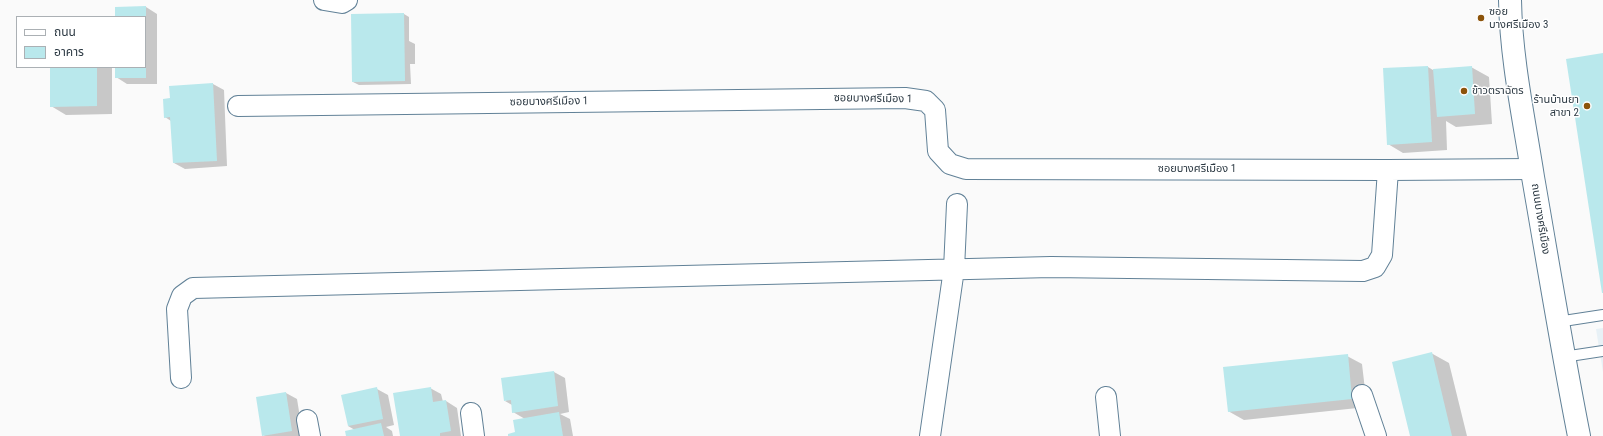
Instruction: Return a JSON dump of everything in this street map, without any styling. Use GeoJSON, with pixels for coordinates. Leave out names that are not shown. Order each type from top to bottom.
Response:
{"type":"FeatureCollection","features":[{"type":"Feature","properties":{"kind":"street"},"geometry":{"type":"LineString","coordinates":[[324,0],[342,3],[347,0]]}},
{"type":"Feature","properties":{"kind":"street","name":"ถนนบางศรีเมือง"},"geometry":{"type":"LineString","coordinates":[[1510,0],[1510,21],[1532,169],[1563,357],[1579,436]]}},
{"type":"Feature","properties":{"kind":"street","name":"ซอยบางศรีเมือง 1"},"geometry":{"type":"LineString","coordinates":[[238,106],[905,98],[926,101],[935,110],[938,151],[950,164],[966,168],[1388,170],[1532,169]]}},
{"type":"Feature","properties":{"kind":"street"},"geometry":{"type":"LineString","coordinates":[[181,378],[177,309],[182,296],[193,288],[1051,266],[1364,272],[1375,267],[1382,255],[1388,170]]}},
{"type":"Feature","properties":{"kind":"street"},"geometry":{"type":"LineString","coordinates":[[930,436],[954,269],[957,204]]}},
{"type":"Feature","properties":{"kind":"street"},"geometry":{"type":"LineString","coordinates":[[1362,395],[1376,436]]}},
{"type":"Feature","properties":{"kind":"street"},"geometry":{"type":"LineString","coordinates":[[1106,397],[1110,436]]}},
{"type":"Feature","properties":{"kind":"street"},"geometry":{"type":"LineString","coordinates":[[471,414],[474,436]]}},
{"type":"Feature","properties":{"kind":"lane"},"geometry":{"type":"LineString","coordinates":[[1557,322],[1603,315]]}},
{"type":"Feature","properties":{"kind":"lane"},"geometry":{"type":"LineString","coordinates":[[1563,357],[1603,351]]}},
{"type":"Feature","properties":{"kind":"shaded area"},"geometry":{"type":"Polygon","coordinates":[[[1603,328],[1603,372],[1596,329],[1603,328]]]}},
{"type":"Feature","properties":{"kind":"building"},"geometry":{"type":"Polygon","coordinates":[[[146,6],[146,16],[115,16],[115,7],[146,6]]]}},
{"type":"Feature","properties":{"kind":"building"},"geometry":{"type":"Polygon","coordinates":[[[404,13],[405,81],[352,82],[351,14],[404,13]]]}},
{"type":"Feature","properties":{"kind":"building"},"geometry":{"type":"Polygon","coordinates":[[[1603,53],[1603,293],[1602,293],[1566,59],[1603,53]]]}},
{"type":"Feature","properties":{"kind":"building"},"geometry":{"type":"Polygon","coordinates":[[[1428,66],[1432,142],[1387,145],[1383,68],[1428,66]]]}},
{"type":"Feature","properties":{"kind":"building"},"geometry":{"type":"Polygon","coordinates":[[[1472,66],[1475,114],[1437,117],[1433,69],[1472,66]]]}},
{"type":"Feature","properties":{"kind":"building"},"geometry":{"type":"Polygon","coordinates":[[[50,68],[97,68],[97,106],[50,107],[50,68]]]}},
{"type":"Feature","properties":{"kind":"building"},"geometry":{"type":"Polygon","coordinates":[[[115,68],[146,68],[146,78],[115,78],[115,68]]]}},
{"type":"Feature","properties":{"kind":"building"},"geometry":{"type":"Polygon","coordinates":[[[213,83],[217,161],[173,163],[170,117],[164,118],[163,99],[170,98],[169,86],[213,83]]]}},
{"type":"Feature","properties":{"kind":"building"},"geometry":{"type":"Polygon","coordinates":[[[1432,352],[1452,436],[1410,436],[1392,362],[1432,352]]]}},
{"type":"Feature","properties":{"kind":"building"},"geometry":{"type":"Polygon","coordinates":[[[1348,354],[1352,399],[1228,412],[1223,367],[1348,354]]]}},
{"type":"Feature","properties":{"kind":"building"},"geometry":{"type":"Polygon","coordinates":[[[554,371],[558,406],[512,413],[511,400],[504,401],[501,378],[554,371]]]}},
{"type":"Feature","properties":{"kind":"building"},"geometry":{"type":"Polygon","coordinates":[[[377,387],[383,419],[348,426],[341,395],[377,387]]]}},
{"type":"Feature","properties":{"kind":"building"},"geometry":{"type":"Polygon","coordinates":[[[431,387],[433,402],[446,400],[451,431],[440,433],[440,436],[400,436],[393,393],[431,387]]]}},
{"type":"Feature","properties":{"kind":"building"},"geometry":{"type":"Polygon","coordinates":[[[286,392],[292,431],[262,436],[256,397],[286,392]]]}},
{"type":"Feature","properties":{"kind":"building"},"geometry":{"type":"Polygon","coordinates":[[[559,412],[563,436],[508,436],[508,434],[515,432],[513,420],[559,412]]]}},
{"type":"Feature","properties":{"kind":"building"},"geometry":{"type":"Polygon","coordinates":[[[381,423],[384,436],[346,436],[345,431],[381,423]]]}},
{"type":"Feature","properties":{"kind":"place","name":"ซอย บางศรีเมือง 3"},"geometry":{"type":"Point","coordinates":[1481,18]}},
{"type":"Feature","properties":{"kind":"place","name":"ข้าวตราฉัตร"},"geometry":{"type":"Point","coordinates":[1464,91]}},
{"type":"Feature","properties":{"kind":"place","name":"ร้านบ้านยา สาขา 2"},"geometry":{"type":"Point","coordinates":[1587,106]}}]}
